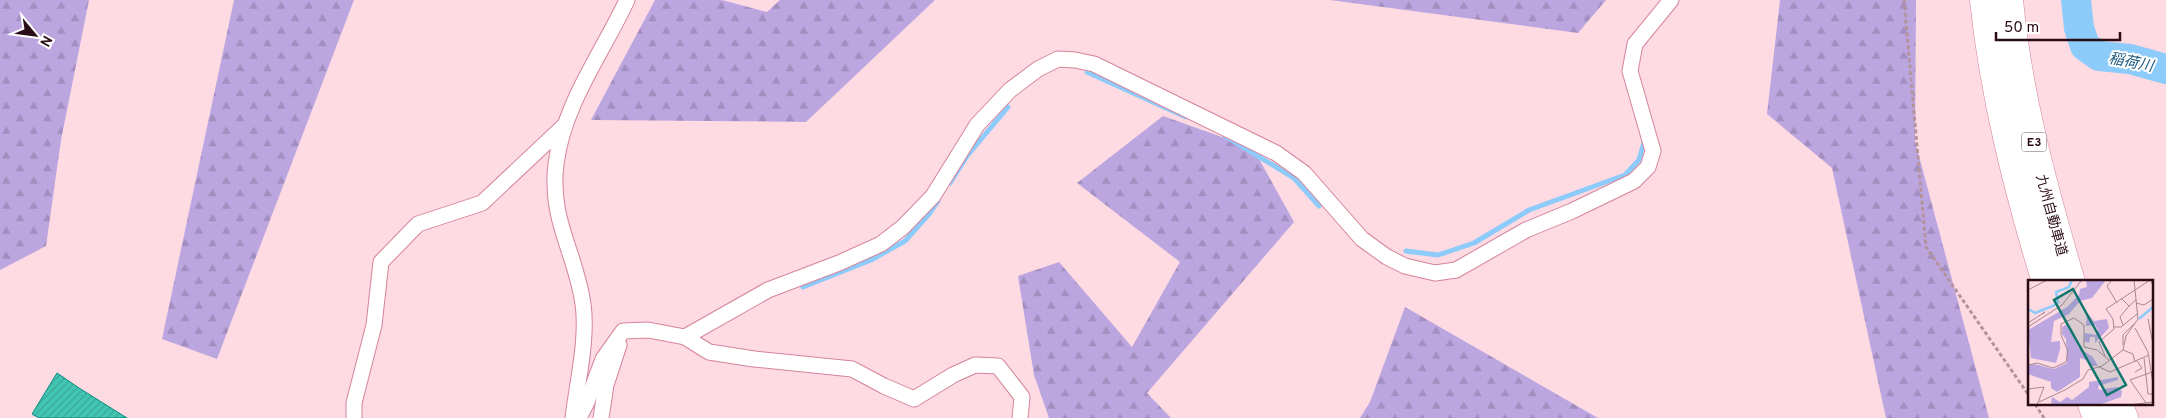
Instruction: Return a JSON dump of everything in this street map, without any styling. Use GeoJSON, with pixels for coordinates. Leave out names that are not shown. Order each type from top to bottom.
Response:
{"type":"FeatureCollection","features":[{"type":"Feature","properties":{"kind":"highway","name":"九州自動車道"},"geometry":{"type":"LineString","coordinates":[[1984,0],[1997,91],[2023,204],[2045,280]]}},
{"type":"Feature","properties":{"kind":"highway","name":"九州自動車道"},"geometry":{"type":"LineString","coordinates":[[2008,0],[2021,85],[2046,198],[2071,280]]}},
{"type":"Feature","properties":{"kind":"highway"},"geometry":{"type":"LineString","coordinates":[[2093,406],[2098,418]]}},
{"type":"Feature","properties":{"kind":"highway"},"geometry":{"type":"LineString","coordinates":[[2119,406],[2124,418]]}},
{"type":"Feature","properties":{"kind":"street"},"geometry":{"type":"LineString","coordinates":[[573,418],[583,341],[584,307],[580,288],[561,230],[555,202],[556,162],[562,136],[589,69],[627,0]]}},
{"type":"Feature","properties":{"kind":"street"},"geometry":{"type":"LineString","coordinates":[[685,338],[768,290],[839,263],[881,244],[903,227],[933,196],[977,125],[1010,90],[1038,69],[1058,59],[1094,64],[1276,153],[1304,173],[1362,239],[1387,257],[1405,266],[1435,273],[1456,270],[1526,230],[1572,211],[1634,181],[1648,168],[1653,151],[1630,71],[1635,44],[1671,0]]}},
{"type":"Feature","properties":{"kind":"street"},"geometry":{"type":"LineString","coordinates":[[354,418],[354,403],[374,325],[381,262],[418,224],[482,202],[567,122]]}},
{"type":"Feature","properties":{"kind":"street"},"geometry":{"type":"LineString","coordinates":[[623,331],[648,330],[685,338],[709,352],[754,359],[852,369],[914,399],[953,375],[975,365],[998,366],[1022,397],[1020,418]]}},
{"type":"Feature","properties":{"kind":"street"},"geometry":{"type":"LineString","coordinates":[[579,418],[603,359],[623,331]]}},
{"type":"Feature","properties":{"kind":"street"},"geometry":{"type":"LineString","coordinates":[[601,418],[606,385],[623,331]]}},
{"type":"Feature","properties":{"kind":"path"},"geometry":{"type":"LineString","coordinates":[[1904,0],[1926,247],[2028,394]]}},
{"type":"Feature","properties":{"kind":"path"},"geometry":{"type":"LineString","coordinates":[[2036,406],[2044,418]]}},
{"type":"Feature","properties":{"kind":"green space"},"geometry":{"type":"Polygon","coordinates":[[[0,0],[89,0],[61,140],[46,246],[0,270],[0,0]]]}},
{"type":"Feature","properties":{"kind":"green space"},"geometry":{"type":"Polygon","coordinates":[[[234,0],[354,0],[217,359],[162,339],[234,0]]]}},
{"type":"Feature","properties":{"kind":"green space"},"geometry":{"type":"Polygon","coordinates":[[[655,0],[722,0],[767,12],[780,0],[935,0],[806,122],[591,120],[655,0]]]}},
{"type":"Feature","properties":{"kind":"green space"},"geometry":{"type":"Polygon","coordinates":[[[1330,0],[1606,0],[1578,33],[1330,0]]]}},
{"type":"Feature","properties":{"kind":"green space"},"geometry":{"type":"Polygon","coordinates":[[[1780,0],[1916,0],[1915,141],[1989,418],[1886,418],[1832,168],[1767,114],[1780,0]]]}},
{"type":"Feature","properties":{"kind":"green space"},"geometry":{"type":"Polygon","coordinates":[[[1163,116],[1253,148],[1294,222],[1147,393],[1171,418],[1049,418],[1034,375],[1018,276],[1059,262],[1132,347],[1180,262],[1077,183],[1163,116]]]}},
{"type":"Feature","properties":{"kind":"green space"},"geometry":{"type":"Polygon","coordinates":[[[1405,307],[1598,418],[1360,418],[1370,402],[1405,307]]]}},
{"type":"Feature","properties":{"kind":"building"},"geometry":{"type":"Polygon","coordinates":[[[57,373],[127,418],[39,418],[32,414],[57,373]]]}},
{"type":"Feature","properties":{"kind":"waterway","name":"稲荷川"},"geometry":{"type":"LineString","coordinates":[[2076,0],[2079,28],[2085,46],[2099,56],[2130,59],[2166,69]]}},
{"type":"Feature","properties":{"kind":"waterway"},"geometry":{"type":"LineString","coordinates":[[1087,72],[1186,117]]}},
{"type":"Feature","properties":{"kind":"waterway"},"geometry":{"type":"LineString","coordinates":[[950,183],[967,156],[1008,107]]}},
{"type":"Feature","properties":{"kind":"waterway"},"geometry":{"type":"LineString","coordinates":[[1225,136],[1294,178],[1319,206]]}},
{"type":"Feature","properties":{"kind":"waterway"},"geometry":{"type":"LineString","coordinates":[[1406,251],[1438,255],[1474,243],[1529,210],[1625,175],[1639,160],[1645,139]]}},
{"type":"Feature","properties":{"kind":"waterway"},"geometry":{"type":"LineString","coordinates":[[803,287],[871,260],[905,241],[938,201]]}}]}
